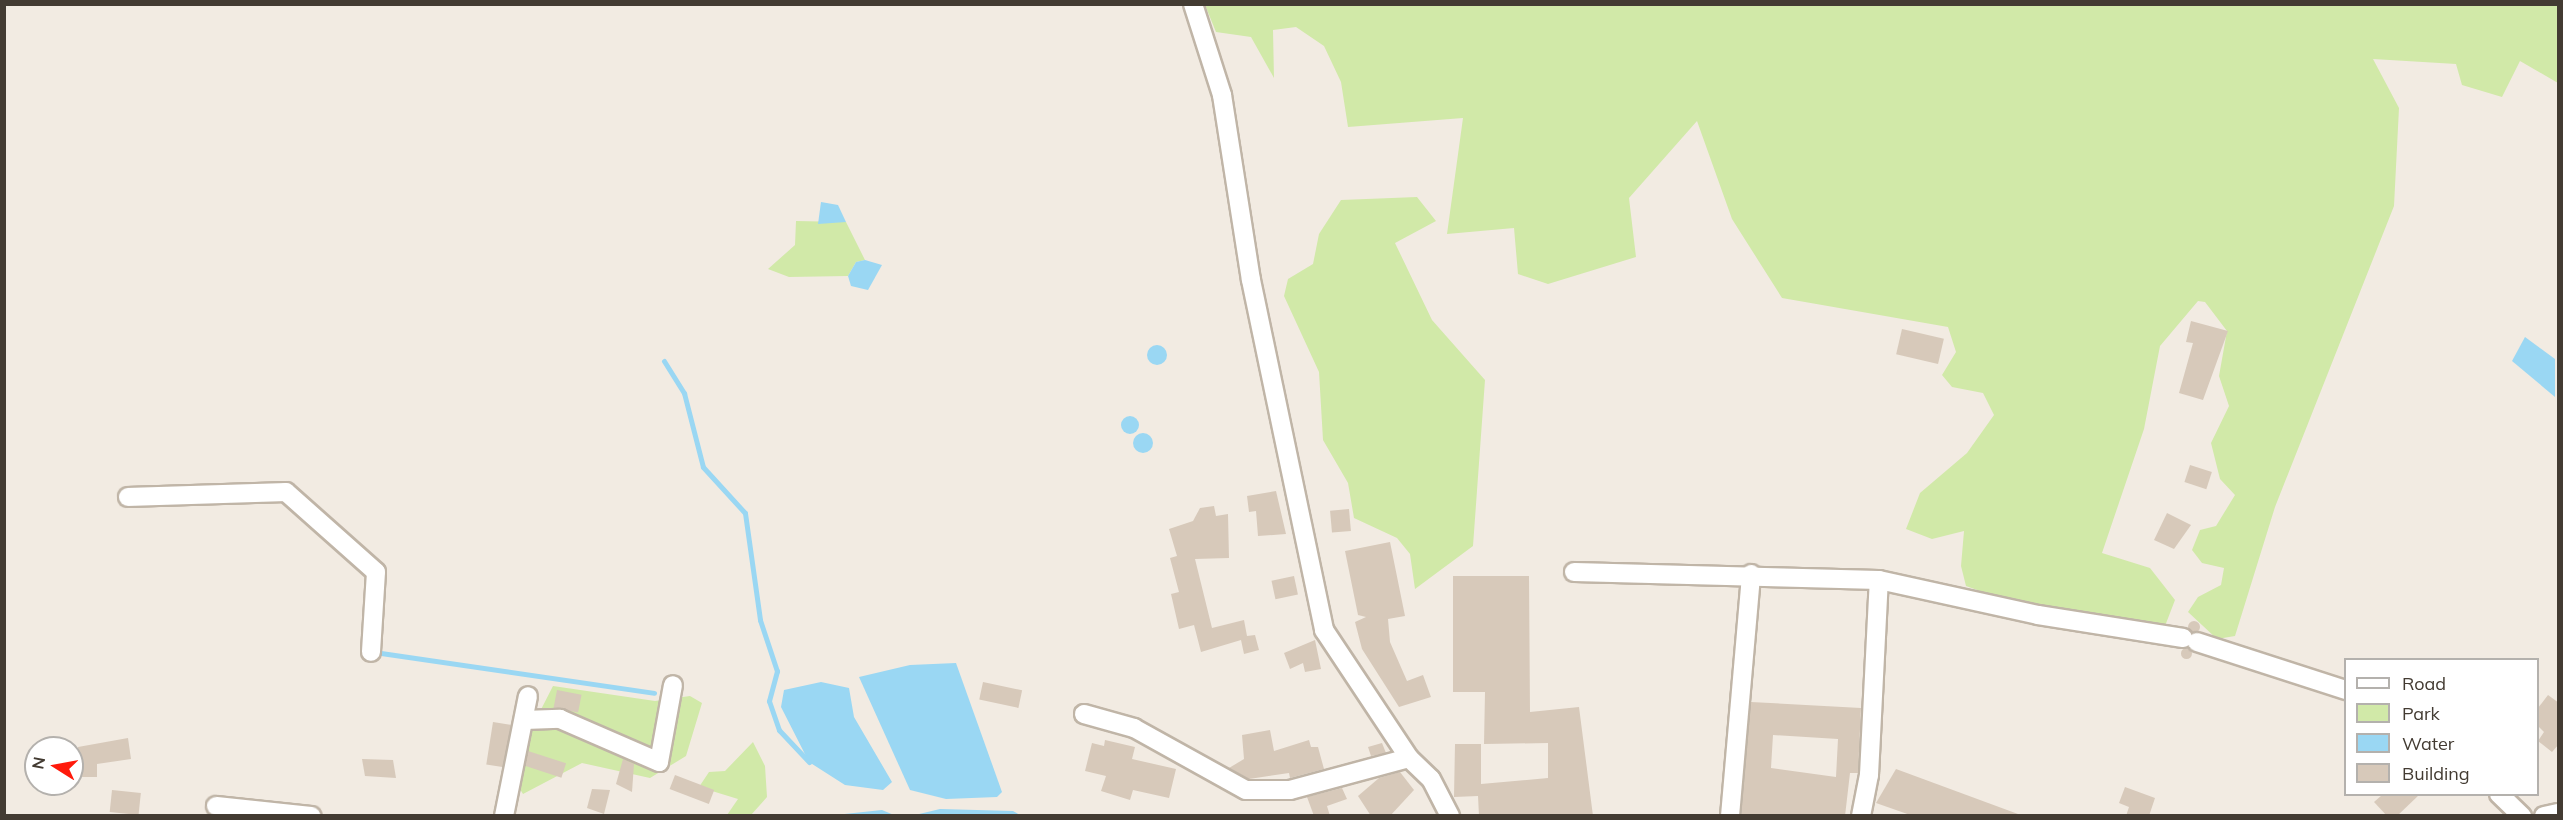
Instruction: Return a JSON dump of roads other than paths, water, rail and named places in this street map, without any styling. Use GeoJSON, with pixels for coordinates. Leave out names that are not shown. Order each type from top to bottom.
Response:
{"type":"FeatureCollection","features":[{"type":"Feature","properties":{"kind":"street"},"geometry":{"type":"LineString","coordinates":[[1193,4],[1222,95],[1251,279],[1312,588],[1324,630],[1344,668],[1409,758],[1431,779],[1450,816]]}},
{"type":"Feature","properties":{"kind":"street"},"geometry":{"type":"LineString","coordinates":[[128,497],[286,492],[376,572],[371,652]]}},
{"type":"Feature","properties":{"kind":"street"},"geometry":{"type":"LineString","coordinates":[[1574,572],[1751,574],[1879,580],[2038,615],[2190,640],[2344,689]]}},
{"type":"Feature","properties":{"kind":"street"},"geometry":{"type":"LineString","coordinates":[[1730,816],[1751,574]]}},
{"type":"Feature","properties":{"kind":"street"},"geometry":{"type":"LineString","coordinates":[[1861,816],[1869,775],[1879,580]]}},
{"type":"Feature","properties":{"kind":"street"},"geometry":{"type":"LineString","coordinates":[[524,720],[560,719],[659,762],[673,685]]}},
{"type":"Feature","properties":{"kind":"street"},"geometry":{"type":"LineString","coordinates":[[504,816],[528,696]]}},
{"type":"Feature","properties":{"kind":"street"},"geometry":{"type":"LineString","coordinates":[[1084,714],[1134,728],[1246,790],[1290,790],[1409,758]]}},
{"type":"Feature","properties":{"kind":"street"},"geometry":{"type":"LineString","coordinates":[[2500,796],[2522,816]]}},
{"type":"Feature","properties":{"kind":"street"},"geometry":{"type":"LineString","coordinates":[[216,807],[311,816]]}},
{"type":"Feature","properties":{"kind":"street"},"geometry":{"type":"LineString","coordinates":[[2544,816],[2559,813]]}},
{"type":"Feature","properties":{"kind":"water"},"geometry":{"type":"Polygon","coordinates":[[[821,202],[838,205],[846,222],[818,224],[821,202]]]}},
{"type":"Feature","properties":{"kind":"water"},"geometry":{"type":"Polygon","coordinates":[[[865,260],[882,265],[868,290],[851,286],[848,276],[856,262],[865,260]]]}},
{"type":"Feature","properties":{"kind":"water"},"geometry":{"type":"Polygon","coordinates":[[[2525,337],[2555,359],[2555,397],[2512,361],[2525,337]]]}},
{"type":"Feature","properties":{"kind":"water"},"geometry":{"type":"Polygon","coordinates":[[[1157,345],[1164,348],[1167,355],[1164,362],[1157,365],[1150,362],[1147,355],[1150,348],[1157,345]]]}},
{"type":"Feature","properties":{"kind":"water"},"geometry":{"type":"Polygon","coordinates":[[[1126,416],[1134,416],[1139,421],[1137,432],[1126,434],[1121,429],[1121,421],[1126,416]]]}},
{"type":"Feature","properties":{"kind":"water"},"geometry":{"type":"Polygon","coordinates":[[[1139,433],[1147,433],[1153,439],[1153,447],[1147,453],[1139,453],[1133,447],[1133,439],[1139,433]]]}},
{"type":"Feature","properties":{"kind":"water"},"geometry":{"type":"Polygon","coordinates":[[[956,663],[1002,792],[997,797],[946,799],[910,790],[859,677],[910,665],[956,663]]]}},
{"type":"Feature","properties":{"kind":"water"},"geometry":{"type":"Polygon","coordinates":[[[821,682],[849,688],[854,717],[892,782],[883,790],[845,785],[809,762],[781,707],[784,690],[821,682]]]}},
{"type":"Feature","properties":{"kind":"water"},"geometry":{"type":"Polygon","coordinates":[[[940,809],[1013,811],[1020,815],[915,815],[940,809]]]}},
{"type":"Feature","properties":{"kind":"water"},"geometry":{"type":"Polygon","coordinates":[[[882,810],[894,815],[835,815],[882,810]]]}},
{"type":"Feature","properties":{"kind":"waterway"},"geometry":{"type":"LineString","coordinates":[[664,361],[684,393],[703,467],[745,513],[760,620],[777,671],[769,701],[779,730],[809,762]]}},
{"type":"Feature","properties":{"kind":"waterway"},"geometry":{"type":"LineString","coordinates":[[374,652],[654,693]]}}]}
